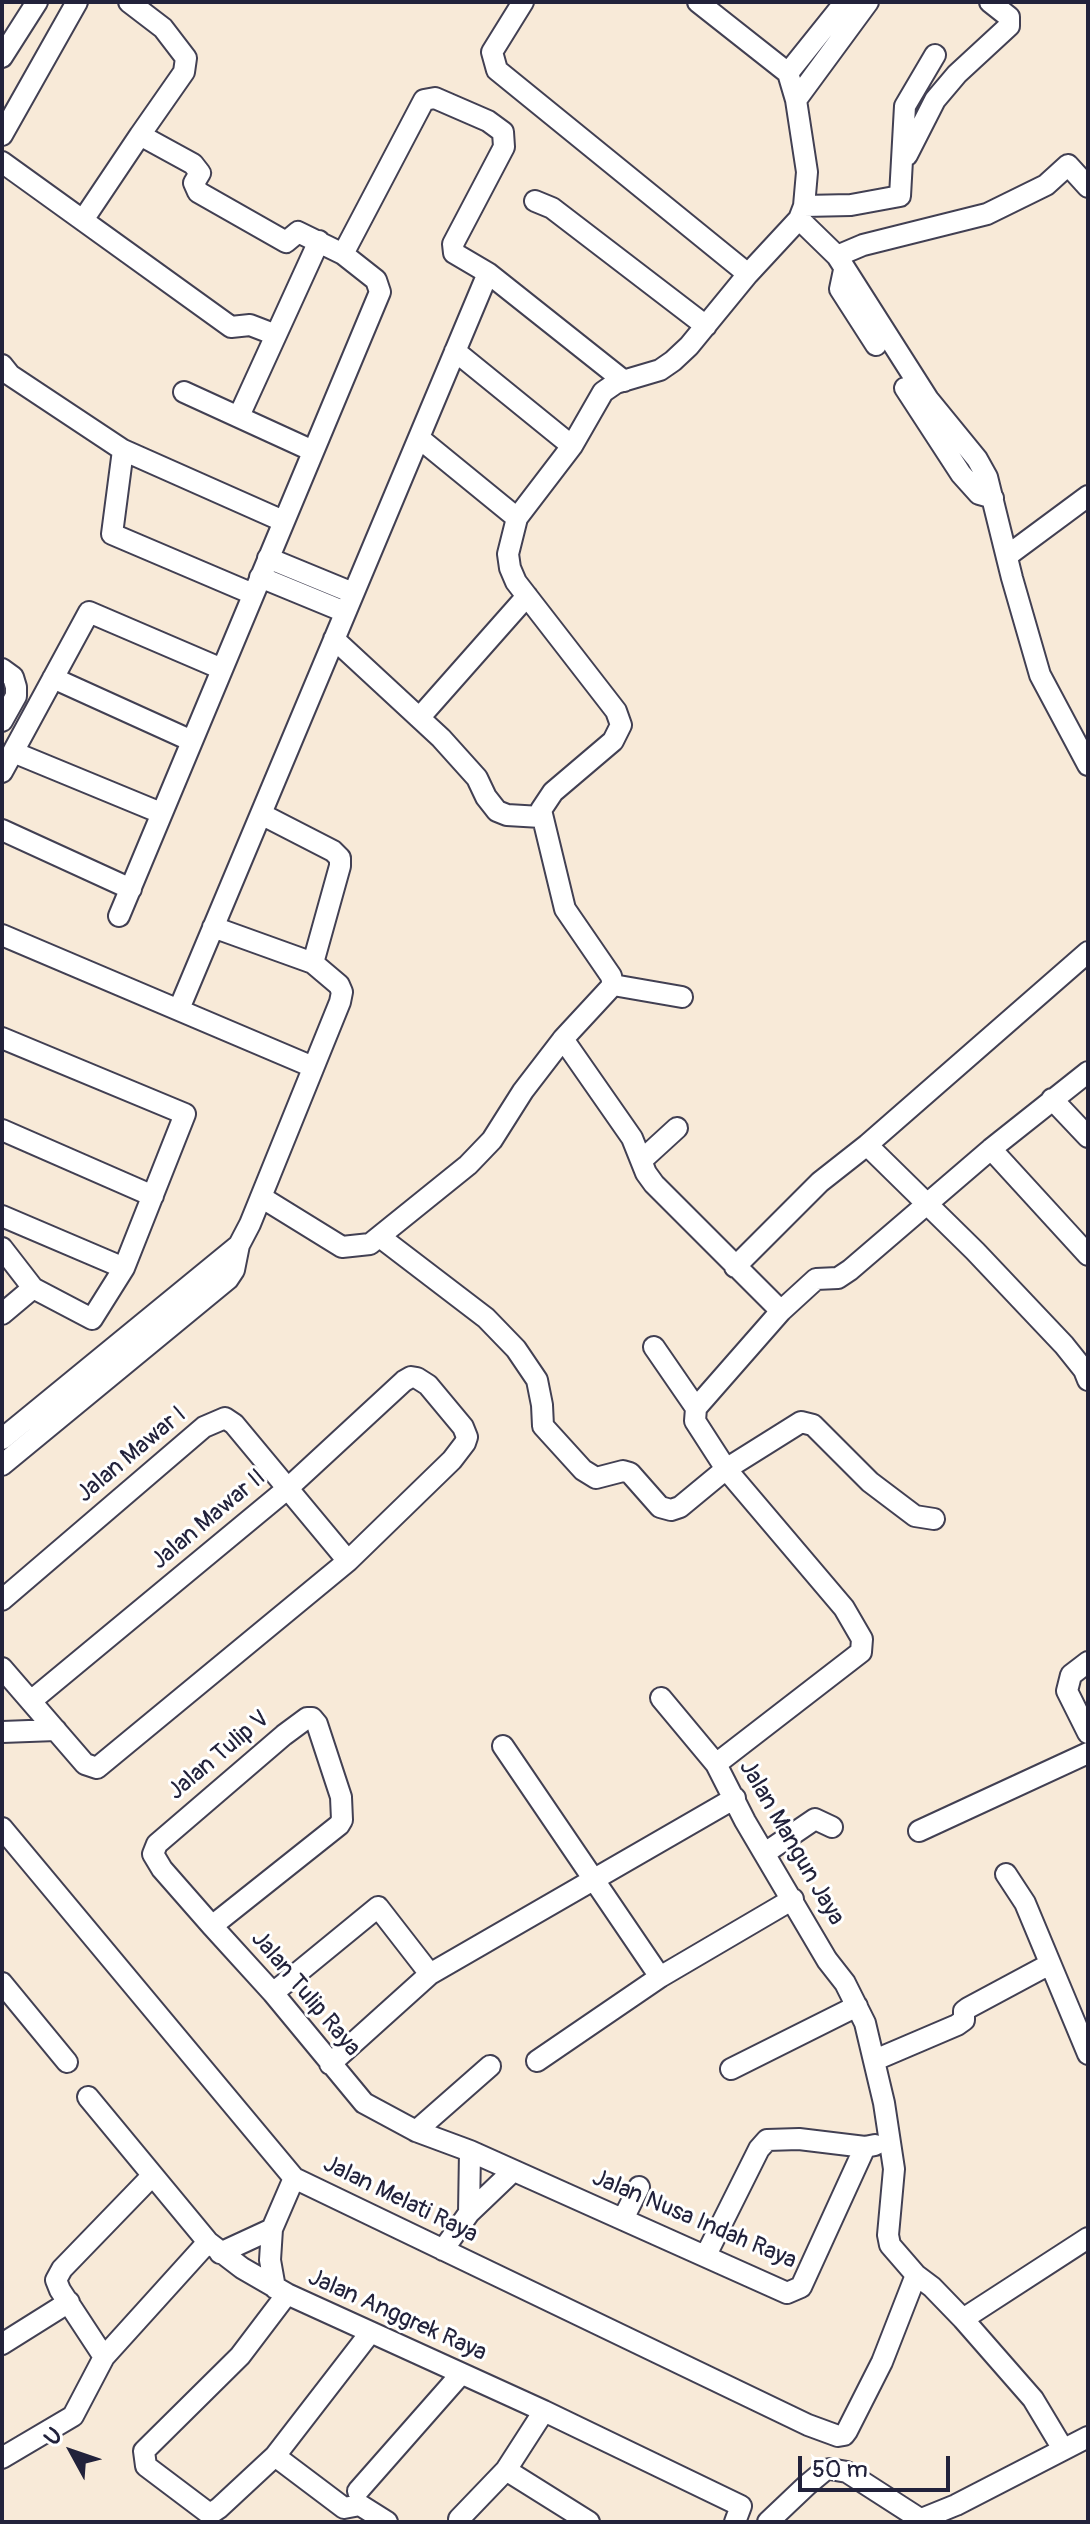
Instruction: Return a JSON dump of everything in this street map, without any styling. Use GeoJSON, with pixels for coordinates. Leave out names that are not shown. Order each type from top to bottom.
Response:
{"type":"FeatureCollection","features":[{"type":"Feature","properties":{"kind":"street"},"geometry":{"type":"LineString","coordinates":[[2,57],[37,2]]}},
{"type":"Feature","properties":{"kind":"street"},"geometry":{"type":"LineString","coordinates":[[2,135],[77,2]]}},
{"type":"Feature","properties":{"kind":"street"},"geometry":{"type":"LineString","coordinates":[[83,220],[184,72],[186,58],[163,28],[129,2]]}},
{"type":"Feature","properties":{"kind":"street"},"geometry":{"type":"LineString","coordinates":[[523,2],[492,52],[497,70],[748,274]]}},
{"type":"Feature","properties":{"kind":"street"},"geometry":{"type":"LineString","coordinates":[[613,985],[611,976],[565,909],[541,817],[544,803],[553,792],[613,741],[621,725],[616,711],[527,596],[510,568],[508,554],[517,518],[572,446],[603,392],[624,381],[660,370],[673,361],[801,212],[807,172],[796,100],[788,73],[698,2]]}},
{"type":"Feature","properties":{"kind":"street"},"geometry":{"type":"LineString","coordinates":[[796,100],[868,2]]}},
{"type":"Feature","properties":{"kind":"street"},"geometry":{"type":"LineString","coordinates":[[904,162],[927,111],[957,74],[1009,26],[1009,17],[990,2]]}},
{"type":"Feature","properties":{"kind":"street"},"geometry":{"type":"LineString","coordinates":[[788,73],[843,3]]}},
{"type":"Feature","properties":{"kind":"street"},"geometry":{"type":"LineString","coordinates":[[801,212],[898,197],[904,162],[905,106],[928,48],[957,74]]}},
{"type":"Feature","properties":{"kind":"street"},"geometry":{"type":"LineString","coordinates":[[343,254],[424,100],[432,97],[488,121],[499,128],[504,136],[504,147],[452,249],[456,256],[488,273],[624,381]]}},
{"type":"Feature","properties":{"kind":"street"},"geometry":{"type":"LineString","coordinates":[[119,916],[380,292],[376,280],[343,254],[298,232],[286,242],[198,192],[194,183],[200,173],[193,164],[140,135]]}},
{"type":"Feature","properties":{"kind":"street"},"geometry":{"type":"LineString","coordinates":[[2,162],[231,327],[250,325],[276,335]]}},
{"type":"Feature","properties":{"kind":"street"},"geometry":{"type":"LineString","coordinates":[[840,263],[863,245],[987,214],[1046,185],[1068,165],[1088,187]]}},
{"type":"Feature","properties":{"kind":"street"},"geometry":{"type":"LineString","coordinates":[[535,201],[552,208],[706,326]]}},
{"type":"Feature","properties":{"kind":"street"},"geometry":{"type":"LineString","coordinates":[[801,212],[840,263],[910,383],[977,459],[987,477],[1040,675],[1088,765]]}},
{"type":"Feature","properties":{"kind":"street"},"geometry":{"type":"LineString","coordinates":[[239,416],[319,241]]}},
{"type":"Feature","properties":{"kind":"street"},"geometry":{"type":"LineString","coordinates":[[179,1009],[488,273]]}},
{"type":"Feature","properties":{"kind":"street"},"geometry":{"type":"LineString","coordinates":[[455,351],[572,446]]}},
{"type":"Feature","properties":{"kind":"street"},"geometry":{"type":"LineString","coordinates":[[2,365],[10,375],[123,450],[283,521]]}},
{"type":"Feature","properties":{"kind":"street"},"geometry":{"type":"LineString","coordinates":[[184,392],[313,451]]}},
{"type":"Feature","properties":{"kind":"street"},"geometry":{"type":"LineString","coordinates":[[419,438],[517,518]]}},
{"type":"Feature","properties":{"kind":"street"},"geometry":{"type":"LineString","coordinates":[[123,450],[112,534],[260,576],[353,593]]}},
{"type":"Feature","properties":{"kind":"street"},"geometry":{"type":"LineString","coordinates":[[1007,556],[1088,496]]}},
{"type":"Feature","properties":{"kind":"street"},"geometry":{"type":"LineString","coordinates":[[260,576],[345,612]]}},
{"type":"Feature","properties":{"kind":"street"},"geometry":{"type":"LineString","coordinates":[[420,717],[527,596]]}},
{"type":"Feature","properties":{"kind":"street"},"geometry":{"type":"LineString","coordinates":[[2,772],[89,612],[222,669]]}},
{"type":"Feature","properties":{"kind":"street"},"geometry":{"type":"LineString","coordinates":[[334,639],[420,717],[477,778],[497,811],[507,815],[541,817]]}},
{"type":"Feature","properties":{"kind":"street"},"geometry":{"type":"LineString","coordinates":[[2,669],[13,677],[16,696],[2,721]]}},
{"type":"Feature","properties":{"kind":"street"},"geometry":{"type":"LineString","coordinates":[[53,678],[192,741]]}},
{"type":"Feature","properties":{"kind":"street"},"geometry":{"type":"LineString","coordinates":[[13,752],[161,813]]}},
{"type":"Feature","properties":{"kind":"street"},"geometry":{"type":"LineString","coordinates":[[261,814],[333,851],[340,858],[313,963]]}},
{"type":"Feature","properties":{"kind":"street"},"geometry":{"type":"LineString","coordinates":[[2,830],[131,889]]}},
{"type":"Feature","properties":{"kind":"street"},"geometry":{"type":"LineString","coordinates":[[2,1465],[228,1279],[234,1270],[239,1245],[342,992],[339,985],[313,963],[213,927]]}},
{"type":"Feature","properties":{"kind":"street"},"geometry":{"type":"LineString","coordinates":[[2,935],[313,1067]]}},
{"type":"Feature","properties":{"kind":"street"},"geometry":{"type":"LineString","coordinates":[[735,1267],[820,1182],[867,1145],[1088,952]]}},
{"type":"Feature","properties":{"kind":"street"},"geometry":{"type":"LineString","coordinates":[[613,985],[682,997]]}},
{"type":"Feature","properties":{"kind":"street"},"geometry":{"type":"LineString","coordinates":[[261,1197],[342,1247],[370,1244],[468,1165],[492,1140],[523,1091],[563,1039],[613,985]]}},
{"type":"Feature","properties":{"kind":"street"},"geometry":{"type":"LineString","coordinates":[[2,1038],[184,1112],[183,1123],[124,1268],[92,1319]]}},
{"type":"Feature","properties":{"kind":"street"},"geometry":{"type":"LineString","coordinates":[[563,1039],[632,1138],[646,1173],[662,1195],[781,1311]]}},
{"type":"Feature","properties":{"kind":"street"},"geometry":{"type":"LineString","coordinates":[[696,1408],[781,1311],[816,1279],[838,1278],[850,1270],[926,1203],[1088,1072]]}},
{"type":"Feature","properties":{"kind":"street"},"geometry":{"type":"LineString","coordinates":[[1052,1099],[1088,1137]]}},
{"type":"Feature","properties":{"kind":"street"},"geometry":{"type":"LineString","coordinates":[[642,1160],[677,1128]]}},
{"type":"Feature","properties":{"kind":"street"},"geometry":{"type":"LineString","coordinates":[[2,1130],[153,1196]]}},
{"type":"Feature","properties":{"kind":"street"},"geometry":{"type":"LineString","coordinates":[[867,1145],[985,1261],[1087,1372]]}},
{"type":"Feature","properties":{"kind":"street"},"geometry":{"type":"LineString","coordinates":[[991,1149],[1088,1255]]}},
{"type":"Feature","properties":{"kind":"street"},"geometry":{"type":"LineString","coordinates":[[2,1216],[124,1268]]}},
{"type":"Feature","properties":{"kind":"street"},"geometry":{"type":"LineString","coordinates":[[380,1237],[486,1318],[516,1349],[537,1380],[543,1426],[583,1470],[601,1478],[623,1471],[630,1473],[660,1507],[669,1510],[680,1507],[726,1469],[801,1422],[813,1425],[870,1482],[915,1516],[934,1519]]}},
{"type":"Feature","properties":{"kind":"street"},"geometry":{"type":"LineString","coordinates":[[2,1439],[239,1245]]}},
{"type":"Feature","properties":{"kind":"street"},"geometry":{"type":"LineString","coordinates":[[2,1248],[33,1288],[92,1319],[120,1340]]}},
{"type":"Feature","properties":{"kind":"street"},"geometry":{"type":"LineString","coordinates":[[2,1314],[33,1288]]}},
{"type":"Feature","properties":{"kind":"street","name":"Jalan Mangun Jaya"},"geometry":{"type":"LineString","coordinates":[[654,1347],[696,1408],[695,1421],[726,1469],[844,1608],[862,1639],[861,1652],[810,1695],[716,1764],[745,1821],[865,2023],[875,2060],[894,2169],[888,2235],[890,2245],[916,2275],[963,2319],[1033,2399],[1063,2449]]}},
{"type":"Feature","properties":{"kind":"street","name":"Jalan Mawar II"},"geometry":{"type":"LineString","coordinates":[[31,1701],[287,1489],[404,1381],[417,1378],[428,1385],[463,1427],[467,1437],[465,1443],[452,1460],[348,1561]]}},
{"type":"Feature","properties":{"kind":"street","name":"Jalan Mawar I"},"geometry":{"type":"LineString","coordinates":[[2,1600],[204,1427],[217,1420],[225,1418],[234,1424],[287,1489]]}},
{"type":"Feature","properties":{"kind":"street"},"geometry":{"type":"LineString","coordinates":[[3,1674],[31,1701],[87,1767],[93,1769],[103,1765],[348,1561],[287,1489]]}},
{"type":"Feature","properties":{"kind":"street"},"geometry":{"type":"LineString","coordinates":[[1088,1662],[1074,1671],[1067,1691],[1088,1733]]}},
{"type":"Feature","properties":{"kind":"street"},"geometry":{"type":"LineString","coordinates":[[661,1698],[716,1764]]}},
{"type":"Feature","properties":{"kind":"street","name":"Jalan Tulip V"},"geometry":{"type":"LineString","coordinates":[[157,1844],[284,1735],[307,1718],[312,1718],[317,1724],[341,1797],[343,1810],[339,1825],[212,1926]]}},
{"type":"Feature","properties":{"kind":"street"},"geometry":{"type":"LineString","coordinates":[[2,1732],[56,1730]]}},
{"type":"Feature","properties":{"kind":"street"},"geometry":{"type":"LineString","coordinates":[[503,1746],[660,1977]]}},
{"type":"Feature","properties":{"kind":"street"},"geometry":{"type":"LineString","coordinates":[[919,1831],[1088,1753]]}},
{"type":"Feature","properties":{"kind":"street"},"geometry":{"type":"LineString","coordinates":[[330,2064],[430,1974],[735,1798]]}},
{"type":"Feature","properties":{"kind":"street"},"geometry":{"type":"LineString","coordinates":[[765,1853],[815,1819],[832,1827]]}},
{"type":"Feature","properties":{"kind":"street","name":"Jalan Melati Raya"},"geometry":{"type":"LineString","coordinates":[[2,1828],[294,2178],[808,2425],[838,2436],[847,2431],[882,2362],[916,2275]]}},
{"type":"Feature","properties":{"kind":"street","name":"Jalan Tulip Raya"},"geometry":{"type":"LineString","coordinates":[[157,1844],[153,1854],[155,1859],[273,1993],[364,2103],[416,2131],[470,2151]]}},
{"type":"Feature","properties":{"kind":"street"},"geometry":{"type":"LineString","coordinates":[[1006,1874],[1025,1903],[1088,2054]]}},
{"type":"Feature","properties":{"kind":"street"},"geometry":{"type":"LineString","coordinates":[[537,2061],[660,1977],[793,1899]]}},
{"type":"Feature","properties":{"kind":"street"},"geometry":{"type":"LineString","coordinates":[[273,1993],[378,1907],[430,1974]]}},
{"type":"Feature","properties":{"kind":"street"},"geometry":{"type":"LineString","coordinates":[[875,2060],[957,2025],[964,2020],[964,2011],[968,2008],[1050,1964]]}},
{"type":"Feature","properties":{"kind":"street"},"geometry":{"type":"LineString","coordinates":[[2,1983],[9,2006],[67,2062]]}},
{"type":"Feature","properties":{"kind":"street"},"geometry":{"type":"LineString","coordinates":[[731,2069],[857,2006]]}},
{"type":"Feature","properties":{"kind":"street"},"geometry":{"type":"LineString","coordinates":[[416,2131],[490,2066]]}},
{"type":"Feature","properties":{"kind":"street","name":"Jalan Anggrek Raya"},"geometry":{"type":"LineString","coordinates":[[88,2097],[214,2247],[281,2291],[544,2411],[738,2514]]}},
{"type":"Feature","properties":{"kind":"street"},"geometry":{"type":"LineString","coordinates":[[706,2255],[759,2149],[770,2140],[799,2139],[865,2147],[888,2142]]}},
{"type":"Feature","properties":{"kind":"street","name":"Jalan Nusa Indah Raya"},"geometry":{"type":"LineString","coordinates":[[470,2151],[787,2293],[801,2287],[865,2147]]}},
{"type":"Feature","properties":{"kind":"street"},"geometry":{"type":"LineString","coordinates":[[469,2213],[470,2151]]}},
{"type":"Feature","properties":{"kind":"street"},"geometry":{"type":"LineString","coordinates":[[443,2250],[469,2213],[513,2171]]}},
{"type":"Feature","properties":{"kind":"street"},"geometry":{"type":"LineString","coordinates":[[104,2357],[57,2285],[58,2274],[152,2176]]}},
{"type":"Feature","properties":{"kind":"street"},"geometry":{"type":"LineString","coordinates":[[294,2178],[272,2229],[270,2260],[281,2291],[240,2356],[149,2445],[143,2457],[146,2466],[207,2512],[213,2512],[275,2456],[370,2333]]}},
{"type":"Feature","properties":{"kind":"street"},"geometry":{"type":"LineString","coordinates":[[623,2219],[639,2187]]}},
{"type":"Feature","properties":{"kind":"street"},"geometry":{"type":"LineString","coordinates":[[2,2458],[73,2416],[104,2357],[214,2247],[272,2229]]}},
{"type":"Feature","properties":{"kind":"street"},"geometry":{"type":"LineString","coordinates":[[963,2319],[1088,2238]]}},
{"type":"Feature","properties":{"kind":"street"},"geometry":{"type":"LineString","coordinates":[[2,2344],[69,2302]]}},
{"type":"Feature","properties":{"kind":"street"},"geometry":{"type":"LineString","coordinates":[[358,2491],[461,2374]]}},
{"type":"Feature","properties":{"kind":"street"},"geometry":{"type":"LineString","coordinates":[[459,2519],[506,2470],[544,2411]]}},
{"type":"Feature","properties":{"kind":"street"},"geometry":{"type":"LineString","coordinates":[[768,2522],[807,2485],[830,2469],[847,2472],[917,2521],[956,2505],[1088,2437]]}},
{"type":"Feature","properties":{"kind":"street"},"geometry":{"type":"LineString","coordinates":[[275,2456],[338,2515],[360,2505],[387,2522]]}},
{"type":"Feature","properties":{"kind":"street"},"geometry":{"type":"LineString","coordinates":[[506,2470],[589,2522]]}}]}
